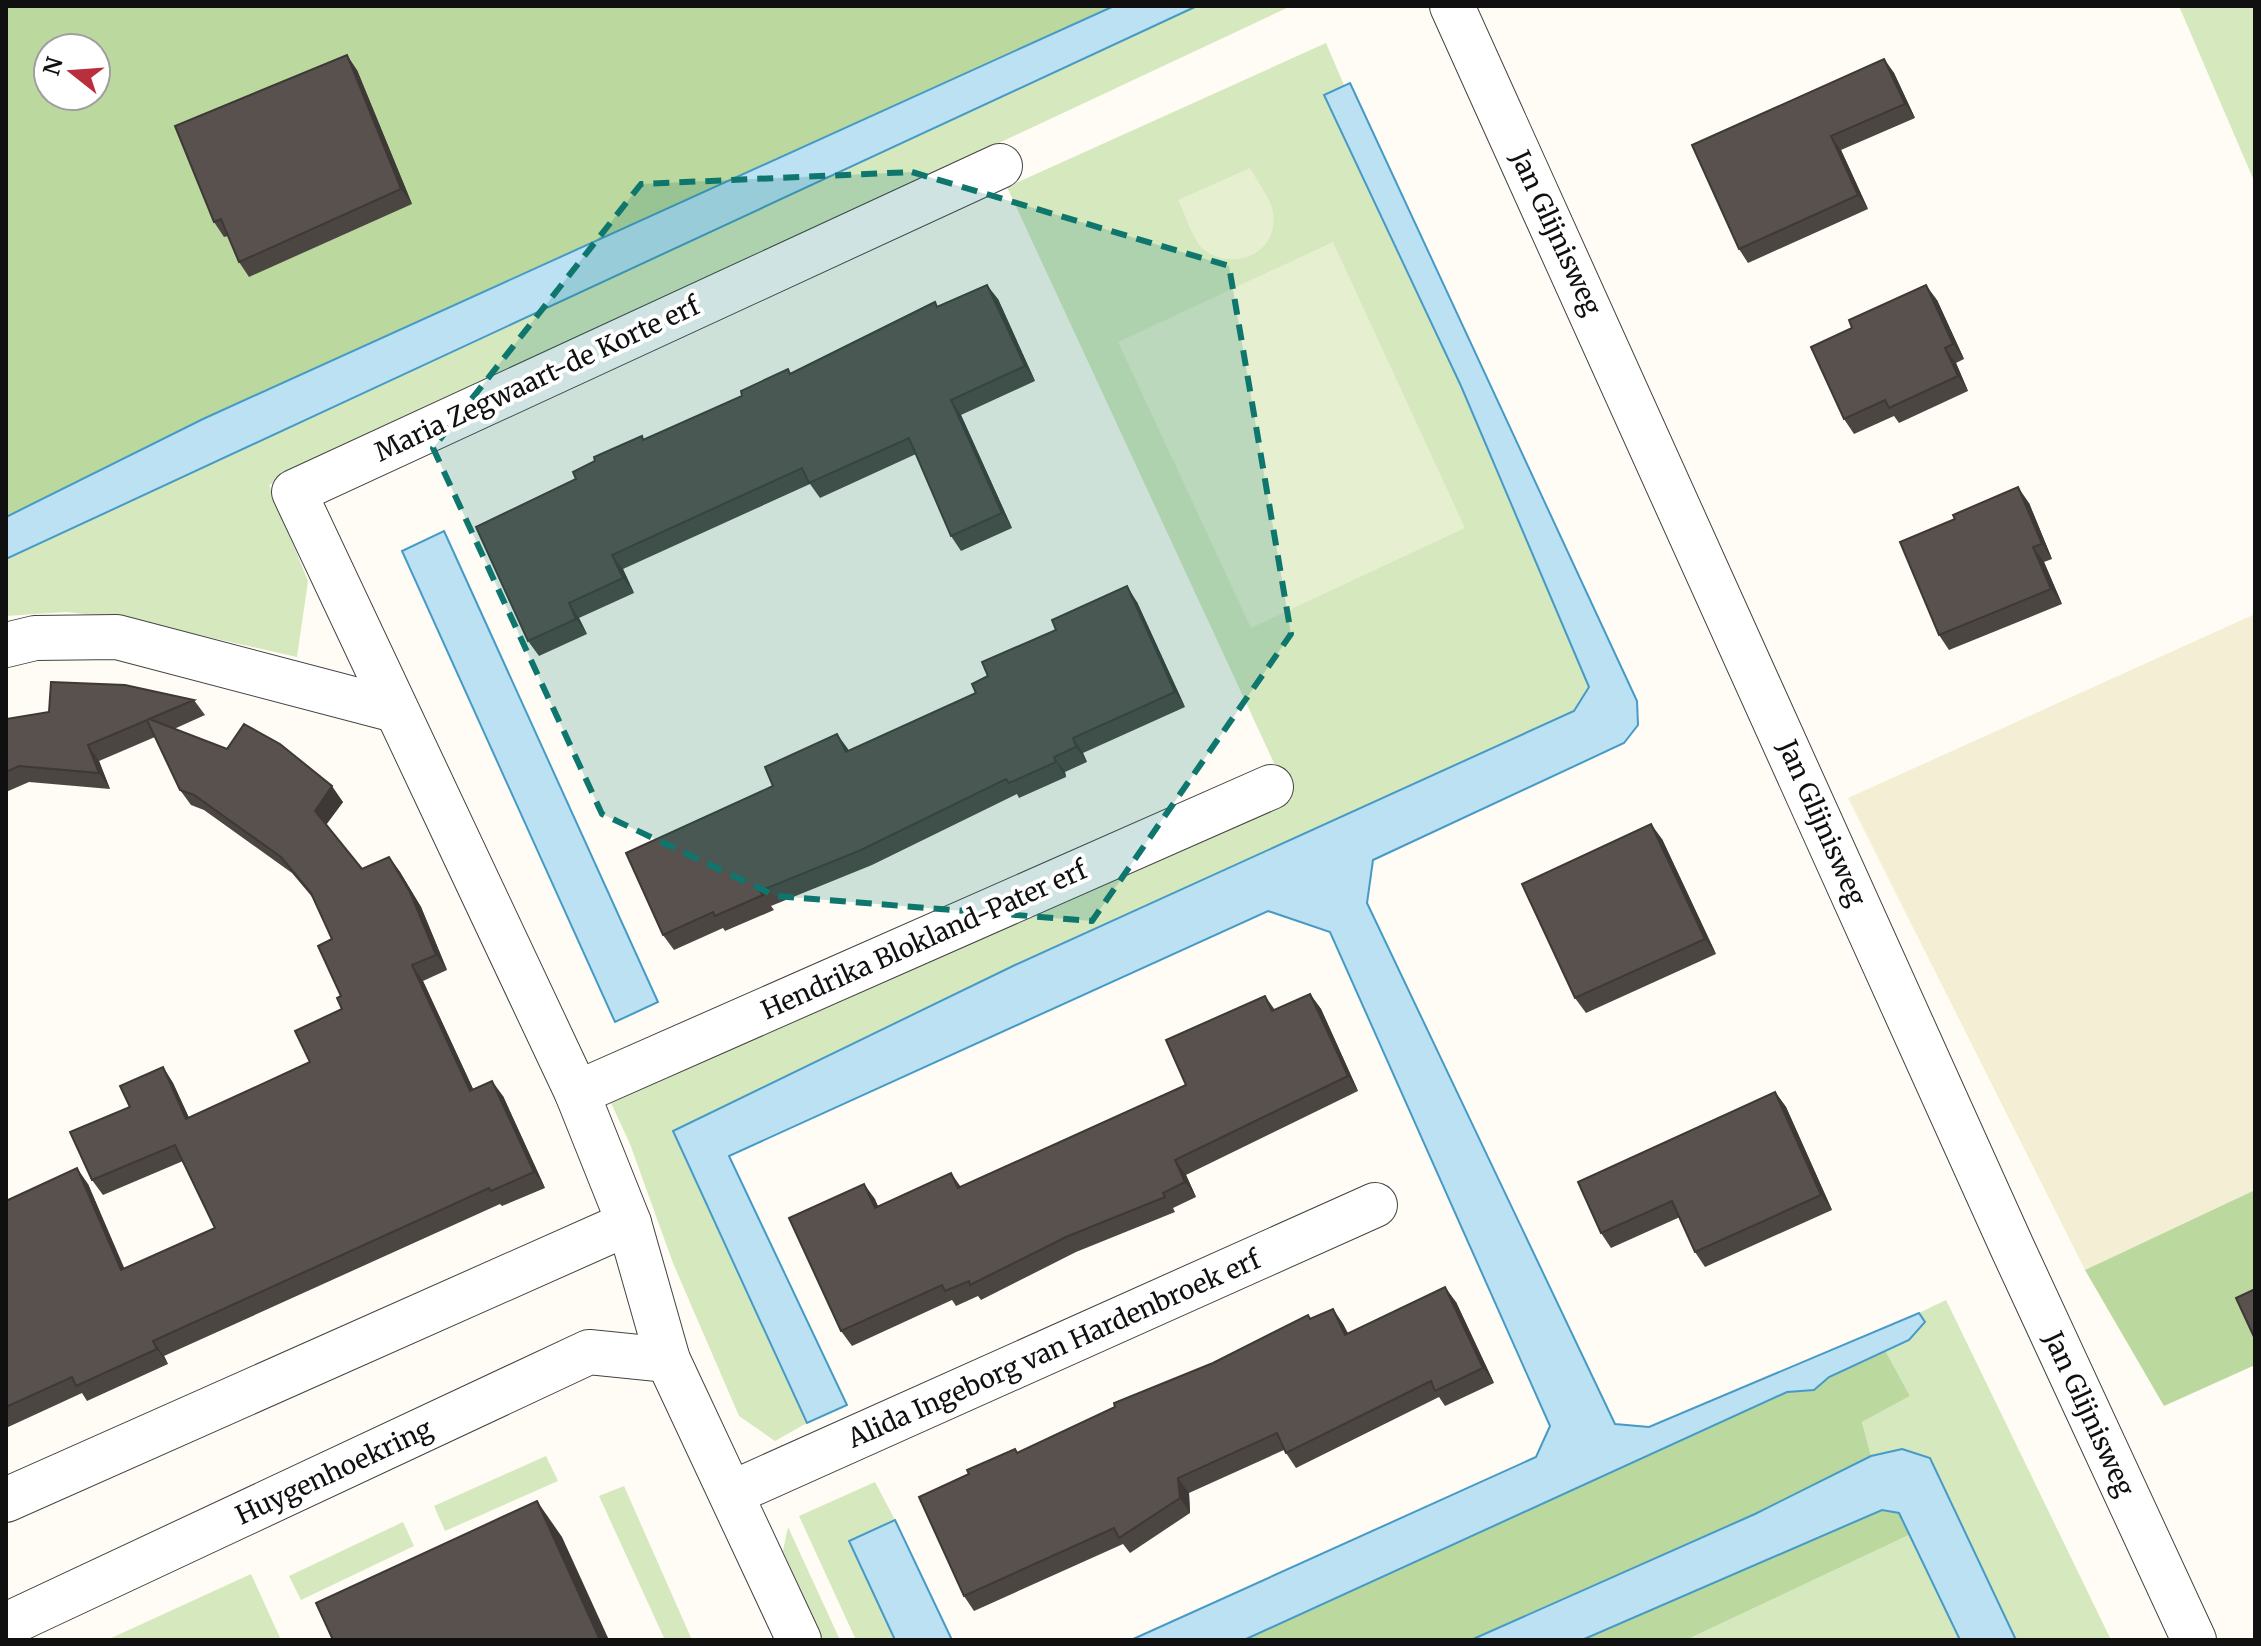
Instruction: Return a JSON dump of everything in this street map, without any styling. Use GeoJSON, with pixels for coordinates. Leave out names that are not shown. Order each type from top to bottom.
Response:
{"type":"FeatureCollection","features":[{"type":"Feature","properties":{"kind":"street","name":"Jan Glijnisweg"},"geometry":{"type":"LineString","coordinates":[[1452,6],[2012,1247],[2194,1640]]}},
{"type":"Feature","properties":{"kind":"street","name":"Maria Zegwaart-de Korte erf"},"geometry":{"type":"LineString","coordinates":[[395,710],[294,492],[1000,166]]}},
{"type":"Feature","properties":{"kind":"street"},"geometry":{"type":"LineString","coordinates":[[6,645],[35,638],[117,637],[395,710],[577,1093],[629,1223],[668,1360],[799,1640]]}},
{"type":"Feature","properties":{"kind":"street","name":"Hendrika Blokland-Pater erf"},"geometry":{"type":"LineString","coordinates":[[577,1093],[1271,787]]}},
{"type":"Feature","properties":{"kind":"street","name":"Alida Ingeborg van Hardenbroek erf"},"geometry":{"type":"LineString","coordinates":[[732,1493],[1375,1205]]}},
{"type":"Feature","properties":{"kind":"street"},"geometry":{"type":"LineString","coordinates":[[6,1500],[629,1223]]}},
{"type":"Feature","properties":{"kind":"street","name":"Huygenhoekring"},"geometry":{"type":"LineString","coordinates":[[6,1625],[589,1352],[668,1360]]}},
{"type":"Feature","properties":{"kind":"highlighted area"},"geometry":{"type":"Polygon","coordinates":[[[912,172],[1229,266],[1291,634],[1092,921],[776,896],[602,814],[433,448],[641,184],[912,172]]]}},
{"type":"Feature","properties":{"kind":"shaded area"},"geometry":{"type":"Polygon","coordinates":[[[2255,614],[2255,1190],[2085,1270],[1848,798],[2255,614]]]}},
{"type":"Feature","properties":{"kind":"green space"},"geometry":{"type":"Polygon","coordinates":[[[6,6],[1114,6],[203,419],[6,517],[6,6]]]}},
{"type":"Feature","properties":{"kind":"green space"},"geometry":{"type":"Polygon","coordinates":[[[1197,6],[1291,6],[269,485],[308,581],[297,657],[128,619],[66,612],[6,616],[6,559],[1197,6]]]}},
{"type":"Feature","properties":{"kind":"green space"},"geometry":{"type":"Polygon","coordinates":[[[2179,6],[2255,6],[2255,183],[2179,6]]]}},
{"type":"Feature","properties":{"kind":"green space"},"geometry":{"type":"Polygon","coordinates":[[[1326,43],[1344,85],[1324,95],[1461,386],[1590,687],[1574,712],[1015,965],[673,1131],[807,1423],[775,1441],[739,1416],[673,1263],[630,1144],[611,1103],[1287,791],[1007,187],[1326,43]]]}},
{"type":"Feature","properties":{"kind":"green space"},"geometry":{"type":"Polygon","coordinates":[[[1250,168],[1273,212],[1269,238],[1262,248],[1240,259],[1215,256],[1199,245],[1178,200],[1250,168]]]}},
{"type":"Feature","properties":{"kind":"green space"},"geometry":{"type":"Polygon","coordinates":[[[1333,242],[1465,528],[1251,628],[1118,342],[1333,242]]]}},
{"type":"Feature","properties":{"kind":"green space"},"geometry":{"type":"Polygon","coordinates":[[[2255,1190],[2255,1365],[2164,1406],[2085,1270],[2255,1190]]]}},
{"type":"Feature","properties":{"kind":"green space"},"geometry":{"type":"Polygon","coordinates":[[[1946,1300],[2111,1640],[2016,1640],[1930,1458],[1902,1449],[1871,1456],[1862,1422],[1910,1396],[1885,1350],[1909,1340],[1925,1322],[1919,1313],[1946,1300]]]}},
{"type":"Feature","properties":{"kind":"green space"},"geometry":{"type":"Polygon","coordinates":[[[1885,1350],[1910,1396],[1862,1422],[1871,1456],[1755,1514],[1471,1640],[1244,1640],[1787,1392],[1814,1390],[1829,1377],[1885,1350]]]}},
{"type":"Feature","properties":{"kind":"green space"},"geometry":{"type":"Polygon","coordinates":[[[546,1456],[558,1481],[445,1531],[434,1506],[546,1456]]]}},
{"type":"Feature","properties":{"kind":"green space"},"geometry":{"type":"Polygon","coordinates":[[[875,1482],[895,1520],[849,1542],[895,1640],[856,1640],[799,1516],[875,1482]]]}},
{"type":"Feature","properties":{"kind":"green space"},"geometry":{"type":"Polygon","coordinates":[[[624,1486],[692,1640],[665,1640],[599,1496],[624,1486]]]}},
{"type":"Feature","properties":{"kind":"green space"},"geometry":{"type":"Polygon","coordinates":[[[1882,1510],[1898,1513],[1911,1534],[1686,1640],[1582,1640],[1882,1510]]]}},
{"type":"Feature","properties":{"kind":"green space"},"geometry":{"type":"Polygon","coordinates":[[[403,1522],[414,1546],[301,1600],[289,1576],[403,1522]]]}},
{"type":"Feature","properties":{"kind":"green space"},"geometry":{"type":"Polygon","coordinates":[[[788,1527],[840,1640],[823,1640],[783,1551],[788,1527]]]}},
{"type":"Feature","properties":{"kind":"green space"},"geometry":{"type":"Polygon","coordinates":[[[1911,1534],[1960,1640],[1686,1640],[1911,1534]]]}},
{"type":"Feature","properties":{"kind":"green space"},"geometry":{"type":"Polygon","coordinates":[[[251,1574],[281,1640],[107,1640],[251,1574]]]}},
{"type":"Feature","properties":{"kind":"water"},"geometry":{"type":"Polygon","coordinates":[[[1114,6],[1197,6],[6,559],[6,517],[203,419],[1114,6]]]}},
{"type":"Feature","properties":{"kind":"water"},"geometry":{"type":"Polygon","coordinates":[[[1350,83],[1637,701],[1638,725],[1624,743],[1373,860],[1367,903],[1615,1424],[1649,1427],[1919,1313],[1925,1322],[1909,1340],[1829,1377],[1814,1390],[1787,1392],[1244,1640],[1131,1640],[1536,1457],[1550,1426],[1330,932],[1268,911],[729,1156],[847,1405],[807,1423],[673,1131],[1015,965],[1574,711],[1589,687],[1461,386],[1324,95],[1350,83]]]}},
{"type":"Feature","properties":{"kind":"water"},"geometry":{"type":"Polygon","coordinates":[[[444,531],[658,1002],[615,1022],[402,551],[444,531]]]}},
{"type":"Feature","properties":{"kind":"water"},"geometry":{"type":"Polygon","coordinates":[[[1902,1449],[1930,1458],[2016,1640],[1960,1640],[1899,1513],[1882,1510],[1582,1640],[1471,1640],[1755,1514],[1871,1456],[1902,1449]]]}},
{"type":"Feature","properties":{"kind":"water"},"geometry":{"type":"Polygon","coordinates":[[[895,1520],[952,1640],[895,1640],[849,1541],[895,1520]]]}},
{"type":"Feature","properties":{"kind":"building"},"geometry":{"type":"Polygon","coordinates":[[[347,55],[401,189],[239,262],[221,219],[214,222],[175,126],[347,55]]]}},
{"type":"Feature","properties":{"kind":"building"},"geometry":{"type":"Polygon","coordinates":[[[1884,59],[1905,104],[1831,136],[1858,195],[1739,249],[1692,145],[1884,59]]]}},
{"type":"Feature","properties":{"kind":"building"},"geometry":{"type":"Polygon","coordinates":[[[987,285],[1025,366],[951,400],[1002,513],[951,536],[909,438],[809,483],[802,468],[612,555],[623,578],[569,603],[576,619],[528,641],[476,527],[576,479],[573,472],[595,461],[594,457],[642,436],[643,440],[742,396],[741,391],[788,369],[790,374],[935,302],[937,307],[987,285]]]}},
{"type":"Feature","properties":{"kind":"building"},"geometry":{"type":"Polygon","coordinates":[[[1926,285],[1953,344],[1945,348],[1958,376],[1889,408],[1885,400],[1844,419],[1811,347],[1852,328],[1849,320],[1926,285]]]}},
{"type":"Feature","properties":{"kind":"building"},"geometry":{"type":"Polygon","coordinates":[[[2018,487],[2042,544],[2033,547],[2051,589],[1939,635],[1900,542],[2018,487]]]}},
{"type":"Feature","properties":{"kind":"building"},"geometry":{"type":"Polygon","coordinates":[[[1127,586],[1175,692],[1073,738],[1076,747],[1054,757],[1056,762],[1009,783],[1006,779],[861,850],[760,891],[763,895],[715,916],[713,912],[663,935],[626,853],[773,786],[765,767],[837,734],[846,752],[976,693],[972,684],[988,676],[982,662],[1056,630],[1052,620],[1127,586]]]}},
{"type":"Feature","properties":{"kind":"building"},"geometry":{"type":"Polygon","coordinates":[[[51,682],[125,685],[194,700],[149,719],[227,749],[244,724],[280,744],[332,786],[315,811],[362,869],[389,857],[410,892],[436,955],[412,965],[470,1091],[492,1081],[534,1172],[491,1191],[489,1188],[153,1341],[157,1349],[76,1386],[72,1377],[6,1407],[6,1201],[77,1168],[121,1270],[215,1228],[175,1145],[92,1180],[70,1132],[130,1107],[120,1086],[163,1067],[186,1119],[310,1062],[295,1031],[342,1009],[337,998],[341,996],[318,946],[332,939],[311,893],[281,857],[194,795],[180,790],[147,720],[88,745],[99,773],[19,766],[6,772],[6,719],[49,712],[51,682]]]}},
{"type":"Feature","properties":{"kind":"building"},"geometry":{"type":"Polygon","coordinates":[[[1651,824],[1705,939],[1575,998],[1522,884],[1651,824]]]}},
{"type":"Feature","properties":{"kind":"building"},"geometry":{"type":"Polygon","coordinates":[[[1310,994],[1348,1076],[1175,1160],[1185,1182],[1163,1193],[1165,1197],[1066,1237],[970,1285],[969,1281],[945,1291],[942,1285],[841,1331],[789,1218],[864,1184],[875,1208],[951,1173],[958,1188],[1186,1085],[1166,1040],[1265,996],[1272,1011],[1310,994]]]}},
{"type":"Feature","properties":{"kind":"building"},"geometry":{"type":"Polygon","coordinates":[[[1775,1092],[1821,1195],[1695,1252],[1672,1201],[1601,1233],[1578,1182],[1775,1092]]]}},
{"type":"Feature","properties":{"kind":"building"},"geometry":{"type":"Polygon","coordinates":[[[1445,1287],[1483,1368],[1435,1391],[1431,1381],[1286,1453],[1277,1433],[1178,1478],[1180,1498],[1119,1538],[1114,1528],[964,1596],[919,1497],[969,1474],[967,1470],[1015,1449],[1017,1453],[1115,1407],[1114,1403],[1213,1363],[1308,1315],[1310,1319],[1333,1309],[1345,1335],[1445,1287]]]}},
{"type":"Feature","properties":{"kind":"building"},"geometry":{"type":"Polygon","coordinates":[[[2255,1289],[2255,1339],[2236,1298],[2255,1289]]]}},
{"type":"Feature","properties":{"kind":"building"},"geometry":{"type":"Polygon","coordinates":[[[537,1501],[600,1640],[333,1640],[316,1603],[537,1501]]]}}]}
